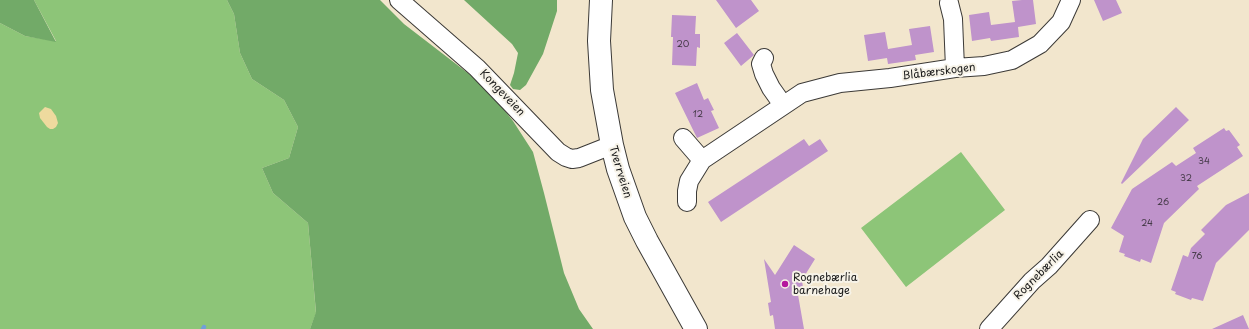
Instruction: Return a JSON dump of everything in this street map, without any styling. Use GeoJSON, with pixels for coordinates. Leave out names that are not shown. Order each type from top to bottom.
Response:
{"type":"FeatureCollection","features":[{"type":"Feature","properties":{"kind":"main road","name":"Tverrveien"},"geometry":{"type":"LineString","coordinates":[[601,0],[600,66],[605,113],[618,169],[635,217],[696,329]]}},
{"type":"Feature","properties":{"kind":"street","name":"Kongeveien"},"geometry":{"type":"LineString","coordinates":[[399,0],[477,68],[558,152],[572,159],[579,158],[612,145]]}},
{"type":"Feature","properties":{"kind":"street","name":"Blåbærskogen"},"geometry":{"type":"LineString","coordinates":[[687,202],[689,181],[702,160],[802,93],[840,83],[890,78],[955,68],[984,66],[1012,60],[1040,44],[1060,22],[1072,0]]}},
{"type":"Feature","properties":{"kind":"street"},"geometry":{"type":"LineString","coordinates":[[948,1],[953,19],[955,68]]}},
{"type":"Feature","properties":{"kind":"street"},"geometry":{"type":"LineString","coordinates":[[764,58],[761,64],[764,74],[783,106]]}},
{"type":"Feature","properties":{"kind":"street"},"geometry":{"type":"LineString","coordinates":[[684,138],[702,160]]}},
{"type":"Feature","properties":{"kind":"street","name":"Rognebærlia"},"geometry":{"type":"LineString","coordinates":[[989,329],[1032,281],[1050,266],[1090,220]]}},
{"type":"Feature","properties":{"kind":"green space"},"geometry":{"type":"Polygon","coordinates":[[[0,0],[34,0],[56,42],[25,36],[0,23],[0,0]]]}},
{"type":"Feature","properties":{"kind":"green space"},"geometry":{"type":"Polygon","coordinates":[[[34,0],[227,0],[234,14],[240,53],[252,79],[284,100],[298,127],[289,158],[262,168],[273,193],[308,223],[316,313],[310,329],[0,329],[0,23],[25,36],[56,41],[34,0]]]}},
{"type":"Feature","properties":{"kind":"green space"},"geometry":{"type":"Polygon","coordinates":[[[227,0],[380,0],[404,24],[486,87],[513,121],[533,152],[564,273],[579,309],[593,329],[310,329],[316,312],[308,223],[273,193],[262,168],[289,158],[298,127],[284,100],[252,79],[240,53],[234,14],[227,0]]]}},
{"type":"Feature","properties":{"kind":"green space"},"geometry":{"type":"Polygon","coordinates":[[[464,0],[557,0],[557,11],[543,54],[526,85],[520,90],[513,89],[510,85],[518,53],[512,44],[464,0]]]}},
{"type":"Feature","properties":{"kind":"green space"},"geometry":{"type":"Polygon","coordinates":[[[961,152],[1005,210],[906,287],[861,228],[961,152]]]}},
{"type":"Feature","properties":{"kind":"sand"},"geometry":{"type":"Polygon","coordinates":[[[45,107],[51,109],[56,116],[58,123],[53,129],[47,127],[40,118],[39,113],[45,107]]]}},
{"type":"Feature","properties":{"kind":"building"},"geometry":{"type":"Polygon","coordinates":[[[716,0],[751,0],[759,11],[736,28],[716,0]]]}},
{"type":"Feature","properties":{"kind":"building"},"geometry":{"type":"Polygon","coordinates":[[[1033,0],[1036,24],[1018,27],[1019,37],[991,41],[990,38],[972,41],[969,15],[989,12],[991,25],[1015,22],[1012,1],[1033,0]]]}},
{"type":"Feature","properties":{"kind":"building"},"geometry":{"type":"Polygon","coordinates":[[[1094,0],[1116,0],[1122,13],[1103,21],[1094,0]]]}},
{"type":"Feature","properties":{"kind":"building"},"geometry":{"type":"Polygon","coordinates":[[[672,15],[696,16],[695,34],[700,34],[700,48],[697,47],[696,66],[672,65],[672,15]]]}},
{"type":"Feature","properties":{"kind":"building"},"geometry":{"type":"Polygon","coordinates":[[[930,26],[934,52],[915,55],[916,60],[888,64],[887,58],[868,61],[864,35],[885,32],[888,49],[912,45],[909,29],[930,26]]]}},
{"type":"Feature","properties":{"kind":"building"},"geometry":{"type":"Polygon","coordinates":[[[737,33],[754,55],[741,66],[724,43],[737,33]]]}},
{"type":"Feature","properties":{"kind":"building"},"geometry":{"type":"Polygon","coordinates":[[[697,83],[704,100],[708,98],[714,110],[711,111],[719,128],[697,138],[675,93],[697,83]]]}},
{"type":"Feature","properties":{"kind":"building"},"geometry":{"type":"Polygon","coordinates":[[[1176,107],[1189,120],[1122,184],[1121,183],[1143,139],[1176,107]]]}},
{"type":"Feature","properties":{"kind":"building"},"geometry":{"type":"Polygon","coordinates":[[[1224,128],[1226,131],[1229,130],[1240,145],[1237,147],[1243,156],[1197,186],[1199,189],[1164,223],[1151,263],[1141,259],[1140,262],[1124,256],[1125,254],[1119,252],[1124,236],[1111,228],[1132,189],[1172,162],[1176,166],[1196,153],[1193,148],[1224,128]]]}},
{"type":"Feature","properties":{"kind":"building"},"geometry":{"type":"Polygon","coordinates":[[[804,139],[809,146],[820,139],[828,151],[721,222],[708,202],[804,139]]]}},
{"type":"Feature","properties":{"kind":"building"},"geometry":{"type":"Polygon","coordinates":[[[1249,193],[1249,230],[1216,263],[1203,301],[1192,298],[1191,300],[1175,294],[1176,292],[1171,290],[1183,255],[1188,257],[1191,248],[1205,234],[1201,230],[1226,205],[1249,193]]]}},
{"type":"Feature","properties":{"kind":"building","name":"Rognebærlia barnehage"},"geometry":{"type":"Polygon","coordinates":[[[794,245],[815,259],[802,280],[803,288],[797,289],[804,329],[775,329],[773,315],[770,316],[768,303],[771,302],[764,259],[775,275],[794,245]]]}},
{"type":"Feature","properties":{"kind":"building"},"geometry":{"type":"Polygon","coordinates":[[[1243,315],[1249,329],[1212,329],[1243,315]]]}},
{"type":"Feature","properties":{"kind":"place","name":"Rognebærlia barnehage"},"geometry":{"type":"Point","coordinates":[785,284]}}]}
